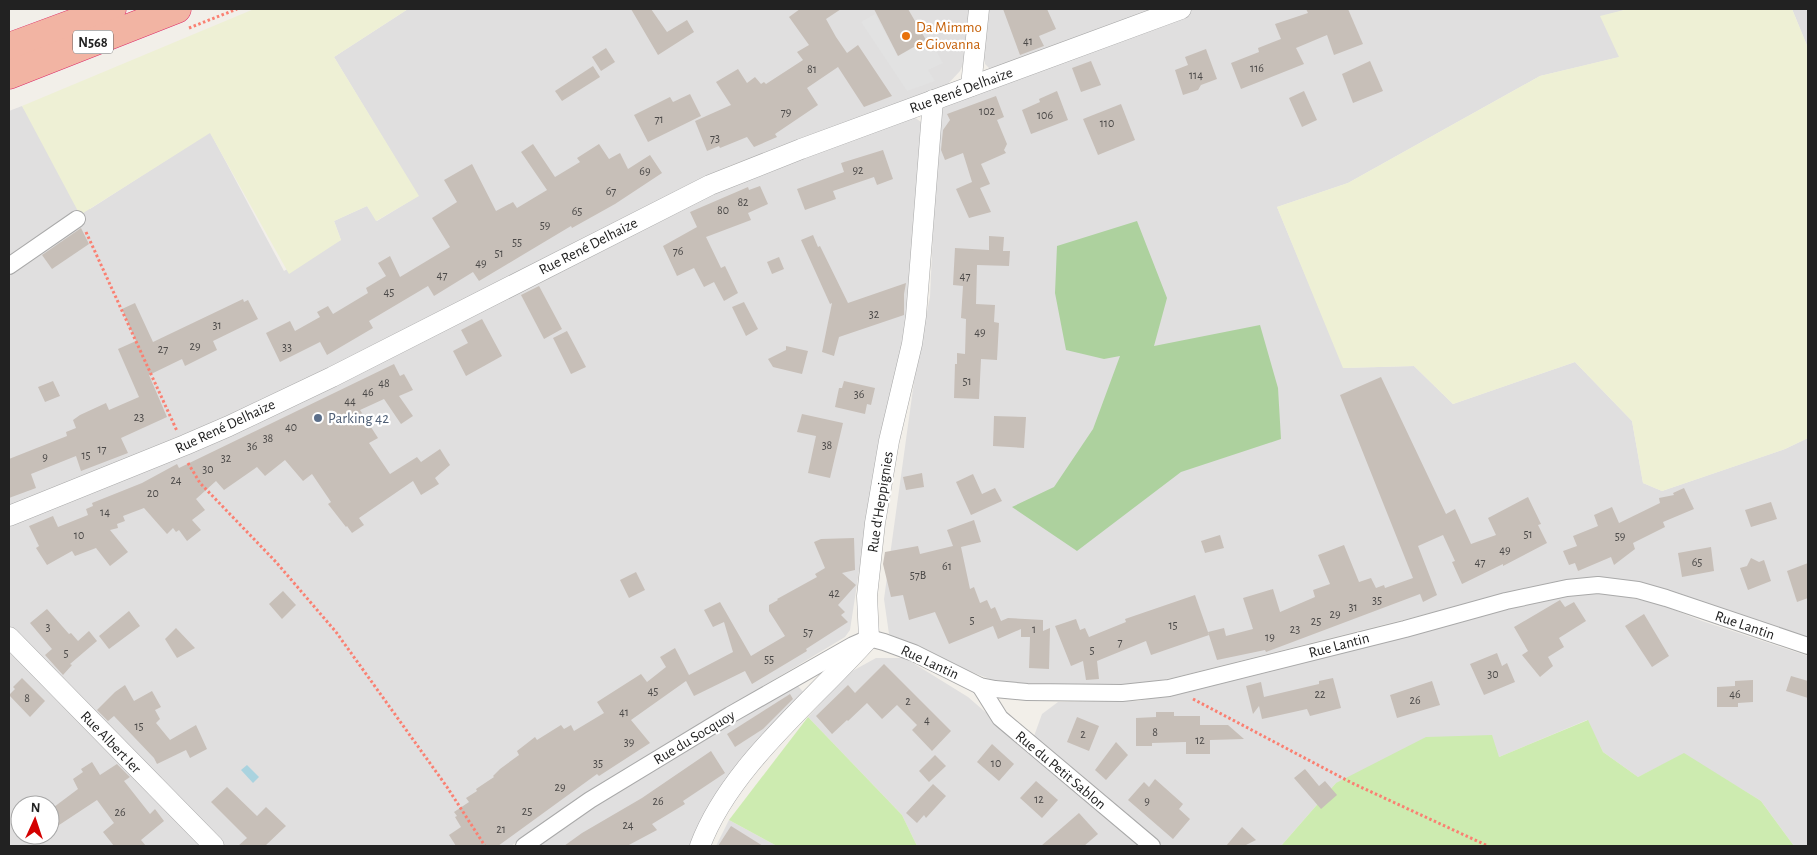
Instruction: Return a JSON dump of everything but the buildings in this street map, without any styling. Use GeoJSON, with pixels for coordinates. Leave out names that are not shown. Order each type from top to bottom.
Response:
{"type":"FeatureCollection","features":[{"type":"Feature","properties":{"kind":"highway","name":"N568"},"geometry":{"type":"LineString","coordinates":[[9,47],[112,9]]}},
{"type":"Feature","properties":{"kind":"highway","name":"N568"},"geometry":{"type":"LineString","coordinates":[[9,75],[177,9]]}},
{"type":"Feature","properties":{"kind":"street"},"geometry":{"type":"LineString","coordinates":[[971,86],[979,9]]}},
{"type":"Feature","properties":{"kind":"street","name":"Rue René Delhaize"},"geometry":{"type":"LineString","coordinates":[[9,516],[182,447],[332,377],[710,185],[758,165],[1181,9]]}},
{"type":"Feature","properties":{"kind":"street","name":"Rue d'Heppignies"},"geometry":{"type":"LineString","coordinates":[[869,638],[867,596],[875,523],[889,441],[912,344],[916,316],[933,100]]}},
{"type":"Feature","properties":{"kind":"street"},"geometry":{"type":"LineString","coordinates":[[9,266],[77,219]]}},
{"type":"Feature","properties":{"kind":"street","name":"Rue Lantin"},"geometry":{"type":"LineString","coordinates":[[869,638],[914,653],[980,686],[1028,692],[1122,693],[1169,688],[1265,665],[1506,601],[1567,588],[1598,585],[1638,590],[1666,598],[1808,646]]}},
{"type":"Feature","properties":{"kind":"street","name":"Rue Albert Ier"},"geometry":{"type":"LineString","coordinates":[[9,637],[214,846]]}},
{"type":"Feature","properties":{"kind":"street"},"geometry":{"type":"LineString","coordinates":[[700,846],[712,820],[734,783],[869,638]]}},
{"type":"Feature","properties":{"kind":"street","name":"Rue du Socquoy"},"geometry":{"type":"LineString","coordinates":[[524,846],[590,800],[730,715],[853,645],[869,638]]}},
{"type":"Feature","properties":{"kind":"street","name":"Rue du Petit Sablon"},"geometry":{"type":"LineString","coordinates":[[980,686],[1000,718],[1152,846]]}},
{"type":"Feature","properties":{"kind":"path"},"geometry":{"type":"LineString","coordinates":[[77,219],[79,218],[150,370],[177,430],[182,447],[200,483],[291,578],[354,655],[447,787],[485,846]]}},
{"type":"Feature","properties":{"kind":"path"},"geometry":{"type":"LineString","coordinates":[[1169,688],[1352,783],[1488,846]]}},
{"type":"Feature","properties":{"kind":"shaded area"},"geometry":{"type":"Polygon","coordinates":[[[408,9],[972,9],[965,60],[960,71],[947,85],[729,166],[388,340],[216,423],[9,507],[9,111],[22,106],[90,209],[210,132],[284,271],[341,240],[334,221],[367,206],[377,221],[418,196],[334,57],[408,9]]]}},
{"type":"Feature","properties":{"kind":"shaded area"},"geometry":{"type":"Polygon","coordinates":[[[987,9],[1163,9],[994,69],[989,68],[985,64],[984,58],[987,9]]]}},
{"type":"Feature","properties":{"kind":"shaded area"},"geometry":{"type":"Polygon","coordinates":[[[1193,9],[1628,9],[1601,17],[1620,57],[1540,76],[1348,183],[1277,207],[1344,368],[1414,366],[1453,404],[1575,362],[1632,421],[1643,483],[1662,491],[1785,449],[1808,438],[1808,638],[1619,581],[1506,594],[1172,678],[1138,684],[1029,684],[995,681],[951,664],[889,634],[884,599],[917,360],[930,297],[937,144],[933,100],[1193,9]]]}},
{"type":"Feature","properties":{"kind":"shaded area"},"geometry":{"type":"Polygon","coordinates":[[[1792,9],[1808,9],[1808,48],[1792,9]]]}},
{"type":"Feature","properties":{"kind":"shaded area"},"geometry":{"type":"Polygon","coordinates":[[[875,14],[898,56],[929,38],[943,63],[928,70],[935,81],[907,91],[861,22],[875,14]]]}},
{"type":"Feature","properties":{"kind":"shaded area"},"geometry":{"type":"Polygon","coordinates":[[[914,117],[921,122],[922,129],[908,319],[861,558],[850,630],[845,637],[717,714],[536,828],[511,846],[224,846],[9,627],[9,523],[701,196],[914,117]]]}},
{"type":"Feature","properties":{"kind":"shaded area"},"geometry":{"type":"Polygon","coordinates":[[[1594,593],[1618,595],[1659,604],[1702,621],[1808,656],[1808,846],[1794,846],[1761,801],[1684,754],[1638,777],[1603,752],[1587,720],[1499,757],[1336,783],[1281,846],[917,846],[902,815],[808,717],[847,674],[876,658],[905,658],[968,697],[1029,750],[1042,714],[1058,702],[1138,701],[1219,684],[1560,596],[1594,593]]]}},
{"type":"Feature","properties":{"kind":"shaded area"},"geometry":{"type":"Polygon","coordinates":[[[9,647],[204,846],[9,846],[9,647]]]}},
{"type":"Feature","properties":{"kind":"shaded area"},"geometry":{"type":"Polygon","coordinates":[[[794,685],[798,686],[804,693],[691,846],[535,846],[586,811],[794,685]]]}},
{"type":"Feature","properties":{"kind":"shaded area"},"geometry":{"type":"Polygon","coordinates":[[[729,820],[777,846],[716,846],[729,820]]]}},
{"type":"Feature","properties":{"kind":"green space"},"geometry":{"type":"Polygon","coordinates":[[[254,9],[408,9],[334,57],[419,196],[376,221],[367,206],[334,221],[341,240],[289,274],[210,133],[80,215],[22,106],[254,9]]]}},
{"type":"Feature","properties":{"kind":"green space"},"geometry":{"type":"Polygon","coordinates":[[[1628,9],[1792,9],[1808,48],[1808,438],[1785,449],[1662,491],[1643,483],[1632,421],[1575,362],[1453,404],[1414,366],[1343,368],[1277,207],[1348,183],[1540,76],[1619,57],[1600,16],[1628,9]]]}},
{"type":"Feature","properties":{"kind":"green space"},"geometry":{"type":"Polygon","coordinates":[[[1137,221],[1167,298],[1154,346],[1260,325],[1278,388],[1281,439],[1181,472],[1077,551],[1012,507],[1054,487],[1093,429],[1120,356],[1104,359],[1066,350],[1055,293],[1057,246],[1137,221]]]}},
{"type":"Feature","properties":{"kind":"green space"},"geometry":{"type":"Polygon","coordinates":[[[808,717],[902,815],[917,846],[777,846],[729,820],[808,717]]]}},
{"type":"Feature","properties":{"kind":"green space"},"geometry":{"type":"Polygon","coordinates":[[[1588,720],[1603,752],[1638,777],[1684,753],[1761,801],[1794,846],[1281,846],[1336,783],[1426,737],[1492,735],[1499,757],[1588,720]]]}},
{"type":"Feature","properties":{"kind":"water"},"geometry":{"type":"Polygon","coordinates":[[[247,765],[259,777],[253,783],[241,770],[247,765]]]}},
{"type":"Feature","properties":{"kind":"place","name":"Da Mimmo e Giovanna"},"geometry":{"type":"Point","coordinates":[906,36]}},
{"type":"Feature","properties":{"kind":"place","name":"Parking 42"},"geometry":{"type":"Point","coordinates":[318,418]}}]}
